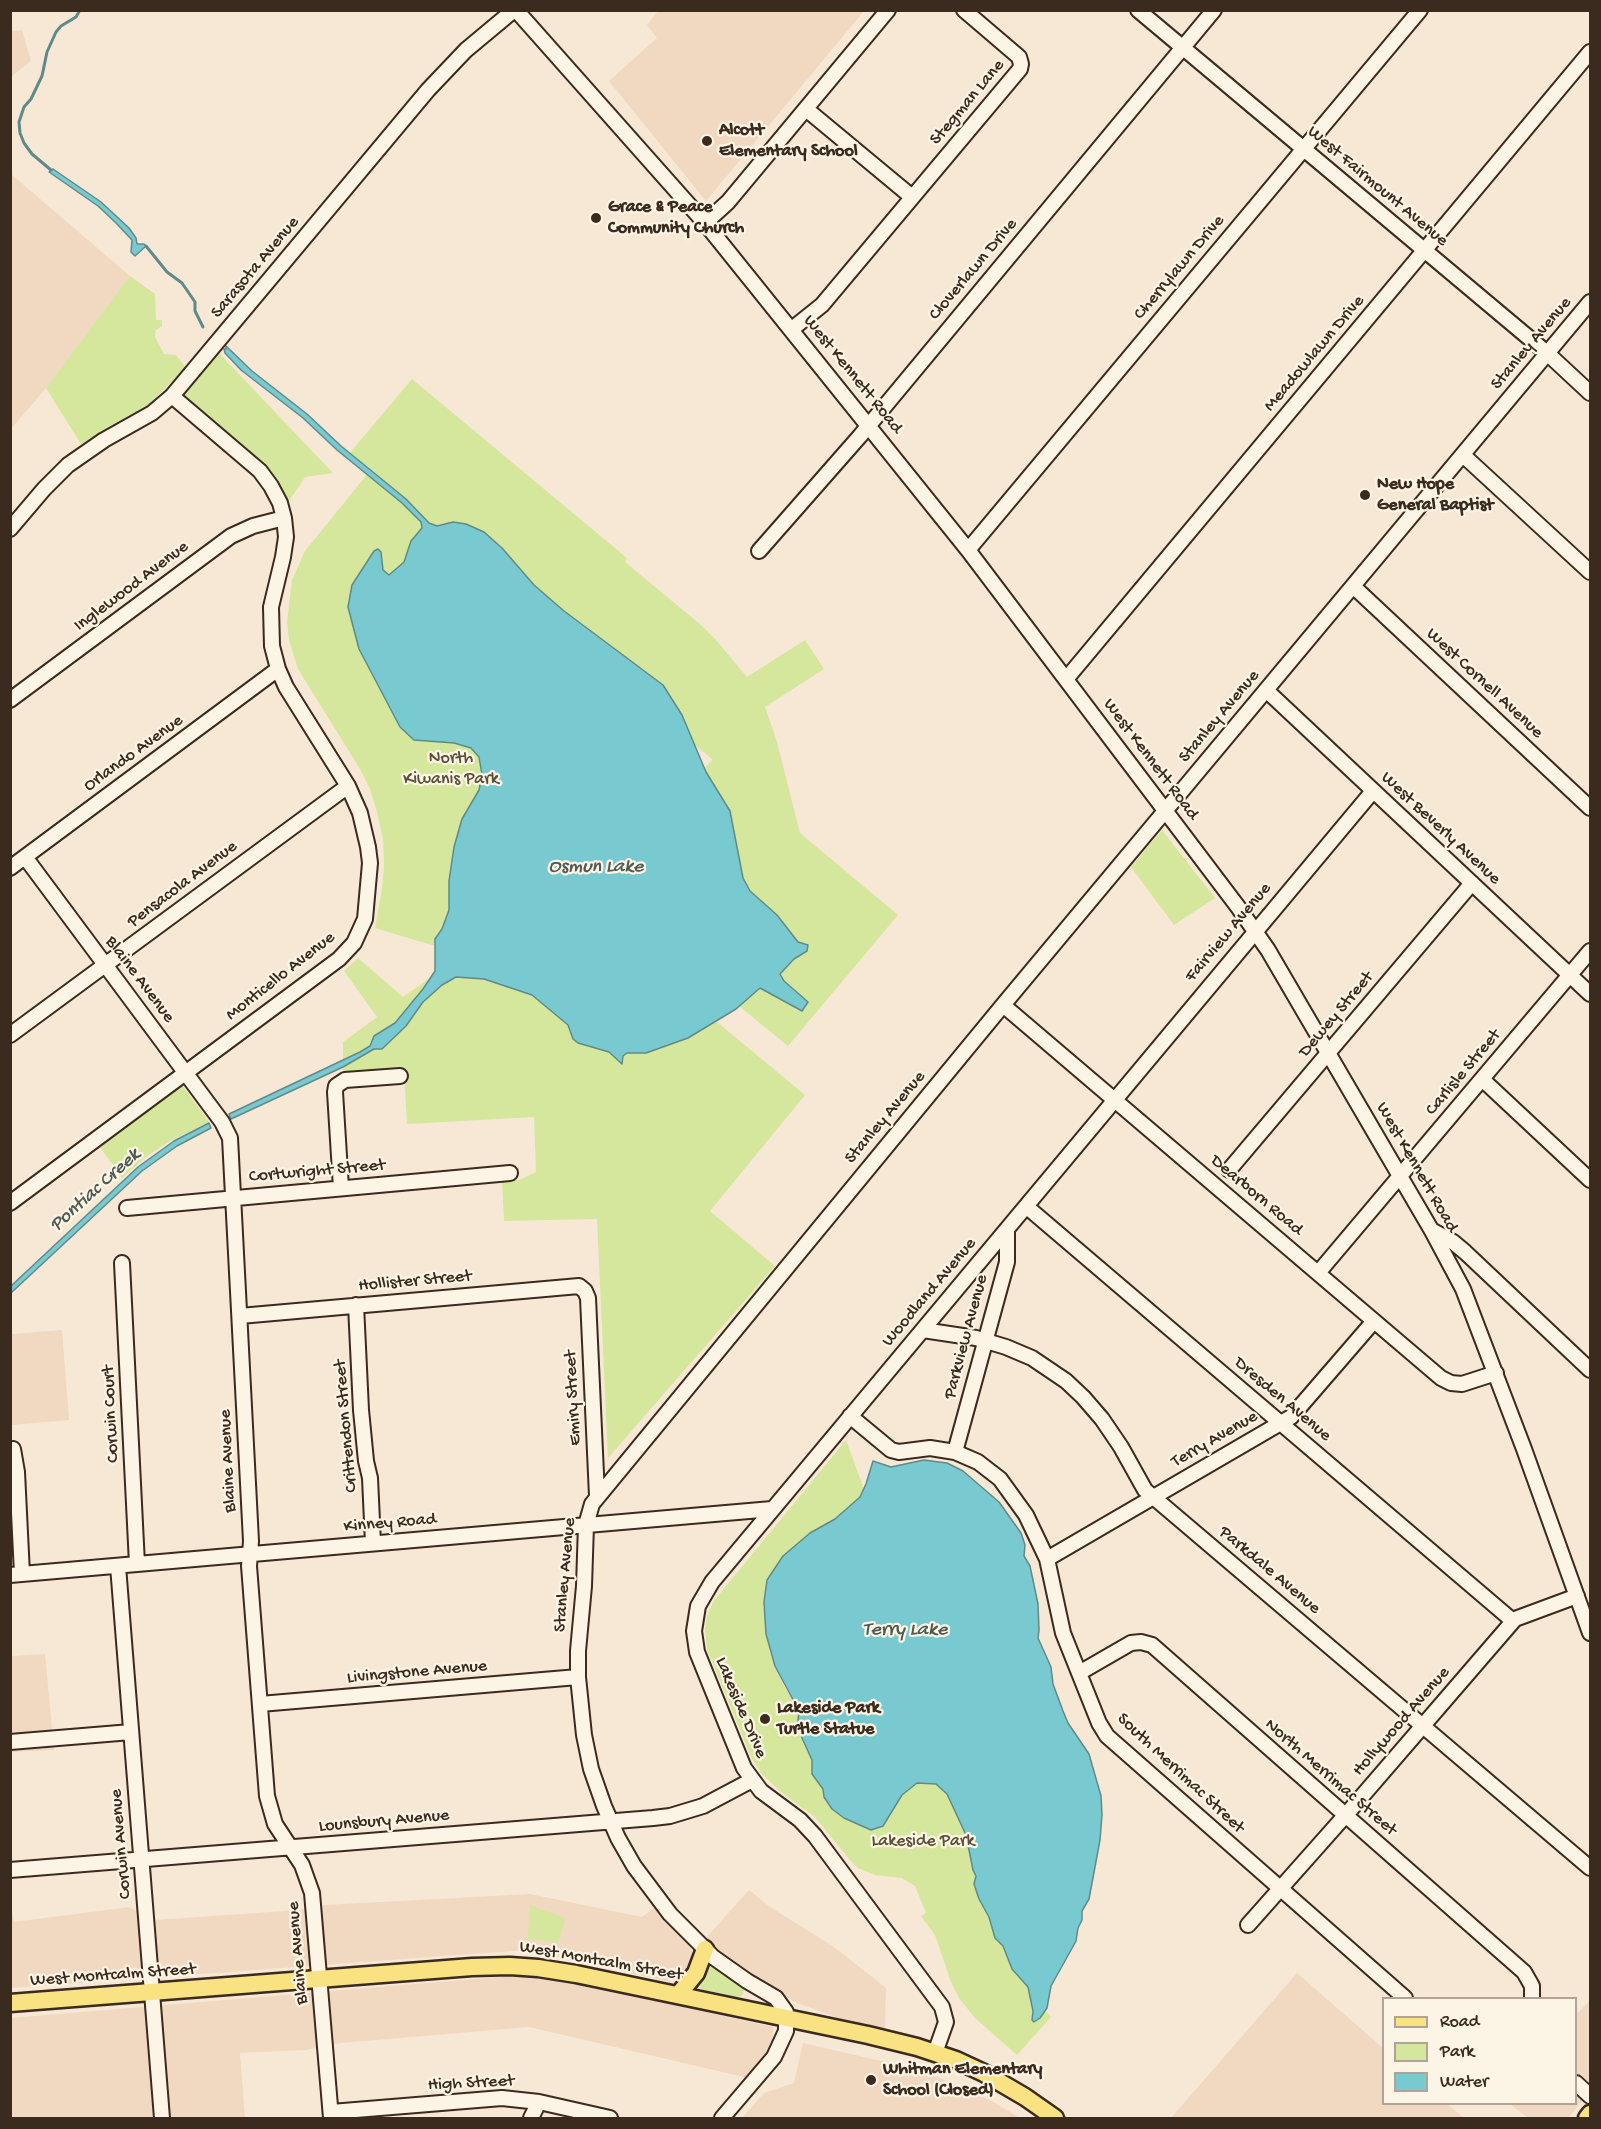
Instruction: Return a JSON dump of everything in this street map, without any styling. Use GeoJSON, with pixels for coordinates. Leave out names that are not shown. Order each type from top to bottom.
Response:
{"type":"FeatureCollection","features":[{"type":"Feature","properties":{"kind":"main road"},"geometry":{"type":"LineString","coordinates":[[678,1995],[696,1973],[705,1949]]}},
{"type":"Feature","properties":{"kind":"main road","name":"West Montcalm Street"},"geometry":{"type":"LineString","coordinates":[[10,2003],[472,1967],[510,1966],[561,1971],[868,2034],[936,2053],[970,2066],[1001,2082],[1055,2118]]}},
{"type":"Feature","properties":{"kind":"main road"},"geometry":{"type":"LineString","coordinates":[[1587,2118],[1590,2114]]}},
{"type":"Feature","properties":{"kind":"street","name":"West Kennett Road"},"geometry":{"type":"LineString","coordinates":[[515,10],[705,223],[792,329],[1067,678],[1255,930],[1329,1052],[1463,1289],[1577,1596],[1587,1611],[1590,1634]]}},
{"type":"Feature","properties":{"kind":"street","name":"Sarasota Avenue"},"geometry":{"type":"LineString","coordinates":[[10,529],[68,465],[104,440],[152,413],[172,396],[428,90],[466,50],[515,10]]}},
{"type":"Feature","properties":{"kind":"street"},"geometry":{"type":"LineString","coordinates":[[705,223],[728,202],[888,10]]}},
{"type":"Feature","properties":{"kind":"street","name":"Stegman Lane"},"geometry":{"type":"LineString","coordinates":[[792,329],[822,305],[1021,66],[1019,57],[964,10]]}},
{"type":"Feature","properties":{"kind":"street","name":"West Fairmount Avenue"},"geometry":{"type":"LineString","coordinates":[[1138,10],[1547,353],[1590,393]]}},
{"type":"Feature","properties":{"kind":"street","name":"Cloverlawn Drive"},"geometry":{"type":"LineString","coordinates":[[759,551],[868,425],[1214,10]]}},
{"type":"Feature","properties":{"kind":"street","name":"Cherrylawn Drive"},"geometry":{"type":"LineString","coordinates":[[968,550],[1420,10]]}},
{"type":"Feature","properties":{"kind":"street","name":"Meadowlawn Drive"},"geometry":{"type":"LineString","coordinates":[[1067,678],[1590,52]]}},
{"type":"Feature","properties":{"kind":"street"},"geometry":{"type":"LineString","coordinates":[[806,109],[912,197]]}},
{"type":"Feature","properties":{"kind":"street","name":"Stanley Avenue"},"geometry":{"type":"LineString","coordinates":[[787,2018],[784,2007],[776,1998],[740,1976],[705,1949],[670,1914],[651,1891],[626,1852],[599,1792],[587,1751],[580,1711],[578,1677],[586,1525],[590,1509],[597,1496],[1003,1005],[1590,302]]}},
{"type":"Feature","properties":{"kind":"street","name":"Monticello Avenue"},"geometry":{"type":"LineString","coordinates":[[10,1203],[339,959],[354,943],[365,919],[370,863],[364,825],[348,786],[286,687],[272,646],[270,612],[285,547],[284,518],[277,495],[260,471],[172,396]]}},
{"type":"Feature","properties":{"kind":"street"},"geometry":{"type":"LineString","coordinates":[[1463,455],[1590,572]]}},
{"type":"Feature","properties":{"kind":"street","name":"Inglewood Avenue"},"geometry":{"type":"LineString","coordinates":[[10,700],[231,536],[253,526],[284,518]]}},
{"type":"Feature","properties":{"kind":"street","name":"West Cornell Avenue"},"geometry":{"type":"LineString","coordinates":[[1353,586],[1590,808]]}},
{"type":"Feature","properties":{"kind":"street","name":"Orlando Avenue"},"geometry":{"type":"LineString","coordinates":[[10,868],[278,669]]}},
{"type":"Feature","properties":{"kind":"street","name":"West Beverly Avenue"},"geometry":{"type":"LineString","coordinates":[[1266,690],[1590,994]]}},
{"type":"Feature","properties":{"kind":"street","name":"Pensacola Avenue"},"geometry":{"type":"LineString","coordinates":[[10,1035],[348,786]]}},
{"type":"Feature","properties":{"kind":"street","name":"Fairview Avenue"},"geometry":{"type":"LineString","coordinates":[[1115,1100],[1373,791]]}},
{"type":"Feature","properties":{"kind":"street","name":"Blaine Avenue"},"geometry":{"type":"LineString","coordinates":[[25,857],[228,1132],[231,1145],[234,1198],[251,1541],[249,1566],[268,1802],[275,1824],[302,1865],[311,1886],[331,2115]]}},
{"type":"Feature","properties":{"kind":"street","name":"Dewey Street"},"geometry":{"type":"LineString","coordinates":[[1229,1170],[1472,883]]}},
{"type":"Feature","properties":{"kind":"street","name":"Carlisle Street"},"geometry":{"type":"LineString","coordinates":[[1318,1273],[1590,951]]}},
{"type":"Feature","properties":{"kind":"street","name":"Dearborn Road"},"geometry":{"type":"LineString","coordinates":[[1003,1005],[1447,1382],[1466,1384],[1496,1373]]}},
{"type":"Feature","properties":{"kind":"street"},"geometry":{"type":"LineString","coordinates":[[341,1188],[335,1092],[338,1084],[345,1080],[400,1076]]}},
{"type":"Feature","properties":{"kind":"street"},"geometry":{"type":"LineString","coordinates":[[1482,1079],[1590,1180]]}},
{"type":"Feature","properties":{"kind":"street","name":"Woodland Avenue"},"geometry":{"type":"LineString","coordinates":[[772,1509],[1115,1100]]}},
{"type":"Feature","properties":{"kind":"street","name":"Cortwright Street"},"geometry":{"type":"LineString","coordinates":[[127,1208],[510,1173]]}},
{"type":"Feature","properties":{"kind":"street","name":"Dresden Avenue"},"geometry":{"type":"LineString","coordinates":[[1027,1207],[1513,1621]]}},
{"type":"Feature","properties":{"kind":"street","name":"Parkview Avenue"},"geometry":{"type":"LineString","coordinates":[[954,1452],[1006,1262],[1007,1230]]}},
{"type":"Feature","properties":{"kind":"street"},"geometry":{"type":"LineString","coordinates":[[1432,1231],[1465,1251],[1590,1370]]}},
{"type":"Feature","properties":{"kind":"street","name":"Corwin Court"},"geometry":{"type":"LineString","coordinates":[[122,1263],[137,1564]]}},
{"type":"Feature","properties":{"kind":"street","name":"Hollister Street"},"geometry":{"type":"LineString","coordinates":[[240,1316],[574,1285],[584,1289],[588,1298]]}},
{"type":"Feature","properties":{"kind":"street","name":"Emiry Street"},"geometry":{"type":"LineString","coordinates":[[588,1298],[597,1496]]}},
{"type":"Feature","properties":{"kind":"street","name":"Crittendon Street"},"geometry":{"type":"LineString","coordinates":[[356,1305],[361,1410],[370,1478],[373,1543]]}},
{"type":"Feature","properties":{"kind":"street","name":"Terry Avenue"},"geometry":{"type":"LineString","coordinates":[[1047,1559],[1291,1417],[1374,1321]]}},
{"type":"Feature","properties":{"kind":"street","name":"Parkdale Avenue"},"geometry":{"type":"LineString","coordinates":[[923,1330],[985,1340],[1032,1358],[1073,1387],[1102,1419],[1145,1490],[1590,1868]]}},
{"type":"Feature","properties":{"kind":"street","name":"South Merrimac Street"},"geometry":{"type":"LineString","coordinates":[[850,1416],[891,1450],[899,1452],[930,1448],[954,1452],[985,1466],[1005,1484],[1026,1515],[1047,1559],[1061,1626],[1099,1723],[1107,1736],[1404,1997]]}},
{"type":"Feature","properties":{"kind":"street"},"geometry":{"type":"LineString","coordinates":[[14,1449],[17,1472],[16,1575]]}},
{"type":"Feature","properties":{"kind":"street","name":"Kinney Road"},"geometry":{"type":"LineString","coordinates":[[16,1575],[772,1509]]}},
{"type":"Feature","properties":{"kind":"street","name":"Lakeside Drive"},"geometry":{"type":"LineString","coordinates":[[772,1509],[705,1591],[698,1606],[694,1625],[694,1642],[741,1761],[752,1780],[767,1796],[794,1815],[815,1836],[942,2007],[946,2022],[936,2053]]}},
{"type":"Feature","properties":{"kind":"street","name":"Corwin Avenue"},"geometry":{"type":"LineString","coordinates":[[118,1566],[162,2118]]}},
{"type":"Feature","properties":{"kind":"street","name":"Hollywood Avenue"},"geometry":{"type":"LineString","coordinates":[[1248,1925],[1424,1726],[1513,1621],[1520,1616],[1577,1596]]}},
{"type":"Feature","properties":{"kind":"street","name":"North Merrimac Street"},"geometry":{"type":"LineString","coordinates":[[1079,1672],[1131,1643],[1141,1641],[1149,1644],[1524,1972],[1532,1986],[1532,1997]]}},
{"type":"Feature","properties":{"kind":"street","name":"Livingstone Avenue"},"geometry":{"type":"LineString","coordinates":[[260,1704],[578,1677]]}},
{"type":"Feature","properties":{"kind":"street"},"geometry":{"type":"LineString","coordinates":[[10,1742],[131,1732]]}},
{"type":"Feature","properties":{"kind":"street","name":"Lounsbury Avenue"},"geometry":{"type":"LineString","coordinates":[[10,1870],[663,1817],[690,1811],[719,1799],[752,1780]]}},
{"type":"Feature","properties":{"kind":"street"},"geometry":{"type":"LineString","coordinates":[[722,2118],[774,2057],[784,2037],[787,2018]]}},
{"type":"Feature","properties":{"kind":"street"},"geometry":{"type":"LineString","coordinates":[[1577,2085],[1590,2096]]}},
{"type":"Feature","properties":{"kind":"street","name":"High Street"},"geometry":{"type":"LineString","coordinates":[[331,2115],[490,2099],[513,2099],[539,2102],[610,2118]]}},
{"type":"Feature","properties":{"kind":"street"},"geometry":{"type":"LineString","coordinates":[[531,2118],[539,2102]]}},
{"type":"Feature","properties":{"kind":"shaded area","name":"Alcott Elementary School"},"geometry":{"type":"Polygon","coordinates":[[[658,11],[864,11],[706,201],[609,81],[657,38],[647,25],[658,11]]]}},
{"type":"Feature","properties":{"kind":"shaded area"},"geometry":{"type":"Polygon","coordinates":[[[22,30],[31,61],[11,77],[11,31],[22,30]]]}},
{"type":"Feature","properties":{"kind":"shaded area"},"geometry":{"type":"Polygon","coordinates":[[[11,174],[130,276],[46,388],[11,429],[11,174]]]}},
{"type":"Feature","properties":{"kind":"shaded area"},"geometry":{"type":"Polygon","coordinates":[[[62,1330],[69,1420],[11,1425],[11,1334],[62,1330]]]}},
{"type":"Feature","properties":{"kind":"shaded area"},"geometry":{"type":"Polygon","coordinates":[[[45,1654],[54,1750],[11,1752],[11,1656],[45,1654]]]}},
{"type":"Feature","properties":{"kind":"shaded area"},"geometry":{"type":"Polygon","coordinates":[[[749,1890],[770,1907],[834,1947],[886,1988],[885,2030],[847,2021],[797,2003],[739,1968],[704,1940],[749,1890]]]}},
{"type":"Feature","properties":{"kind":"shaded area"},"geometry":{"type":"Polygon","coordinates":[[[530,1894],[642,1917],[654,1908],[688,1943],[693,1953],[692,1962],[685,1975],[679,1979],[666,1981],[527,1950],[11,1988],[10,1900],[14,1922],[129,1907],[155,1920],[299,1910],[325,1905],[530,1894]]]}},
{"type":"Feature","properties":{"kind":"shaded area"},"geometry":{"type":"Polygon","coordinates":[[[1297,1973],[1382,2047],[1382,2105],[1448,2105],[1464,2118],[1171,2118],[1297,1973]]]}},
{"type":"Feature","properties":{"kind":"shaded area"},"geometry":{"type":"Polygon","coordinates":[[[534,1974],[773,2027],[772,2047],[748,2078],[529,2027],[341,2043],[306,2050],[240,2053],[245,2118],[11,2118],[11,2018],[534,1974]]]}},
{"type":"Feature","properties":{"kind":"shaded area"},"geometry":{"type":"Polygon","coordinates":[[[1590,2000],[1590,2091],[1568,2118],[1528,2118],[1511,2105],[1577,2105],[1577,2014],[1590,2000]]]}},
{"type":"Feature","properties":{"kind":"shaded area","name":"Whitman Elementary School (Closed)"},"geometry":{"type":"Polygon","coordinates":[[[803,2043],[924,2071],[992,2101],[1020,2118],[742,2118],[764,2093],[794,2083],[803,2043]]]}},
{"type":"Feature","properties":{"kind":"green space"},"geometry":{"type":"Polygon","coordinates":[[[130,276],[155,294],[156,320],[162,320],[162,326],[156,330],[155,337],[164,354],[176,355],[186,368],[149,404],[81,444],[46,388],[130,276]]]}},
{"type":"Feature","properties":{"kind":"green space"},"geometry":{"type":"Polygon","coordinates":[[[218,352],[333,473],[305,477],[289,501],[264,465],[181,395],[218,352]]]}},
{"type":"Feature","properties":{"kind":"green space","name":"North Kiwanis Park"},"geometry":{"type":"Polygon","coordinates":[[[412,379],[627,558],[625,562],[701,625],[747,677],[805,640],[824,669],[765,707],[777,742],[800,833],[898,915],[788,1046],[739,1006],[761,988],[784,1000],[798,1011],[795,989],[784,981],[780,974],[803,952],[808,944],[798,942],[777,915],[750,891],[743,878],[730,811],[704,768],[713,760],[481,566],[546,738],[462,954],[375,928],[384,866],[383,839],[377,812],[370,789],[360,769],[298,669],[289,640],[287,623],[292,580],[305,551],[369,472],[348,455],[412,379]]]}},
{"type":"Feature","properties":{"kind":"green space"},"geometry":{"type":"Polygon","coordinates":[[[1162,830],[1215,898],[1174,925],[1131,867],[1162,830]]]}},
{"type":"Feature","properties":{"kind":"green space"},"geometry":{"type":"Polygon","coordinates":[[[358,958],[403,997],[430,978],[446,981],[462,977],[484,979],[532,995],[568,1025],[578,1043],[609,1052],[620,1063],[627,1053],[646,1053],[688,1038],[717,1022],[805,1095],[710,1211],[775,1266],[608,1458],[597,1219],[504,1221],[502,1181],[519,1180],[536,1172],[534,1117],[407,1124],[404,1070],[343,1075],[343,1042],[377,1017],[344,971],[358,958]]]}},
{"type":"Feature","properties":{"kind":"green space"},"geometry":{"type":"Polygon","coordinates":[[[182,1085],[209,1122],[170,1141],[147,1156],[122,1178],[100,1147],[182,1085]]]}},
{"type":"Feature","properties":{"kind":"green space","name":"Lakeside Park"},"geometry":{"type":"Polygon","coordinates":[[[846,1440],[864,1489],[860,1497],[835,1519],[805,1537],[769,1576],[764,1602],[770,1653],[785,1688],[799,1711],[798,1720],[804,1745],[811,1757],[814,1778],[823,1789],[828,1805],[844,1818],[871,1830],[890,1817],[903,1795],[917,1783],[936,1784],[947,1794],[966,1835],[976,1876],[974,1884],[995,1937],[1003,1946],[1012,1969],[1028,1987],[1033,2015],[1037,2021],[1045,2010],[1051,2017],[1017,2055],[975,2018],[959,1998],[935,1935],[921,1916],[926,1913],[915,1886],[902,1878],[875,1875],[858,1868],[815,1817],[782,1793],[761,1773],[752,1759],[707,1649],[705,1629],[713,1602],[846,1440]]]}},
{"type":"Feature","properties":{"kind":"green space"},"geometry":{"type":"Polygon","coordinates":[[[530,1905],[565,1918],[559,1942],[528,1939],[530,1905]]]}},
{"type":"Feature","properties":{"kind":"green space"},"geometry":{"type":"Polygon","coordinates":[[[712,1965],[742,1986],[744,1990],[742,1996],[737,1997],[701,1989],[699,1981],[707,1967],[712,1965]]]}},
{"type":"Feature","properties":{"kind":"water"},"geometry":{"type":"Polygon","coordinates":[[[53,169],[101,202],[129,228],[137,244],[146,246],[135,256],[131,252],[132,240],[116,223],[98,206],[49,172],[53,169]]]}},
{"type":"Feature","properties":{"kind":"water","name":"Osmun Lake"},"geometry":{"type":"Polygon","coordinates":[[[226,346],[252,371],[307,414],[341,446],[406,499],[429,523],[437,526],[453,522],[466,524],[484,532],[502,548],[534,585],[564,611],[663,685],[682,715],[706,772],[730,811],[743,878],[750,891],[777,915],[798,942],[808,945],[807,951],[794,959],[780,974],[784,981],[808,1002],[802,1011],[760,988],[736,1009],[688,1038],[646,1053],[627,1053],[623,1056],[622,1064],[609,1052],[578,1043],[573,1039],[568,1025],[532,995],[484,979],[456,977],[442,985],[423,1002],[406,1026],[382,1049],[374,1049],[343,1067],[231,1119],[229,1114],[370,1046],[374,1036],[395,1023],[423,989],[435,971],[435,939],[442,929],[449,910],[449,881],[454,847],[462,819],[479,790],[482,775],[479,757],[471,748],[454,743],[414,740],[400,727],[359,649],[348,607],[352,585],[374,551],[378,549],[381,552],[383,570],[389,575],[404,562],[411,541],[422,528],[421,522],[303,418],[241,370],[225,353],[226,346]]]}},
{"type":"Feature","properties":{"kind":"water"},"geometry":{"type":"Polygon","coordinates":[[[209,1123],[211,1128],[177,1146],[142,1171],[11,1293],[11,1286],[138,1167],[174,1141],[209,1123]]]}},
{"type":"Feature","properties":{"kind":"water","name":"Terry Lake"},"geometry":{"type":"Polygon","coordinates":[[[924,1460],[947,1463],[963,1471],[999,1502],[1021,1533],[1025,1545],[1024,1556],[1030,1566],[1038,1604],[1038,1638],[1051,1667],[1053,1684],[1068,1723],[1089,1754],[1101,1796],[1100,1840],[1089,1899],[1082,1911],[1076,1941],[1051,1986],[1047,2008],[1034,2022],[1028,1987],[1012,1969],[1003,1946],[995,1938],[989,1917],[979,1899],[974,1884],[976,1876],[966,1835],[947,1794],[936,1784],[917,1783],[902,1795],[883,1826],[871,1830],[844,1818],[832,1809],[824,1797],[823,1789],[812,1774],[812,1760],[802,1738],[798,1720],[799,1711],[775,1666],[766,1634],[764,1602],[767,1580],[783,1556],[810,1533],[835,1519],[860,1497],[873,1461],[891,1467],[924,1460]]]}},
{"type":"Feature","properties":{"kind":"waterway"},"geometry":{"type":"LineString","coordinates":[[51,170],[32,154],[24,143],[19,122],[24,107],[31,99],[42,76],[47,52],[56,32],[76,17],[80,10]]}},
{"type":"Feature","properties":{"kind":"waterway"},"geometry":{"type":"LineString","coordinates":[[146,246],[167,272],[182,283],[195,302],[195,311],[203,327]]}},
{"type":"Feature","properties":{"kind":"place","name":"Alcott Elementary School"},"geometry":{"type":"Point","coordinates":[707,141]}},
{"type":"Feature","properties":{"kind":"place","name":"Grace & Peace Community Church"},"geometry":{"type":"Point","coordinates":[596,218]}},
{"type":"Feature","properties":{"kind":"place","name":"New Hope General Baptist"},"geometry":{"type":"Point","coordinates":[1365,495]}},
{"type":"Feature","properties":{"kind":"place","name":"Lakeside Park Turtle Statue"},"geometry":{"type":"Point","coordinates":[765,1719]}},
{"type":"Feature","properties":{"kind":"place","name":"Whitman Elementary School (Closed)"},"geometry":{"type":"Point","coordinates":[871,2080]}},
{"type":"Feature","properties":{"kind":"water label","name":"Pontiac Creek"},"geometry":{"type":"Point","coordinates":[96,1191]}}]}
